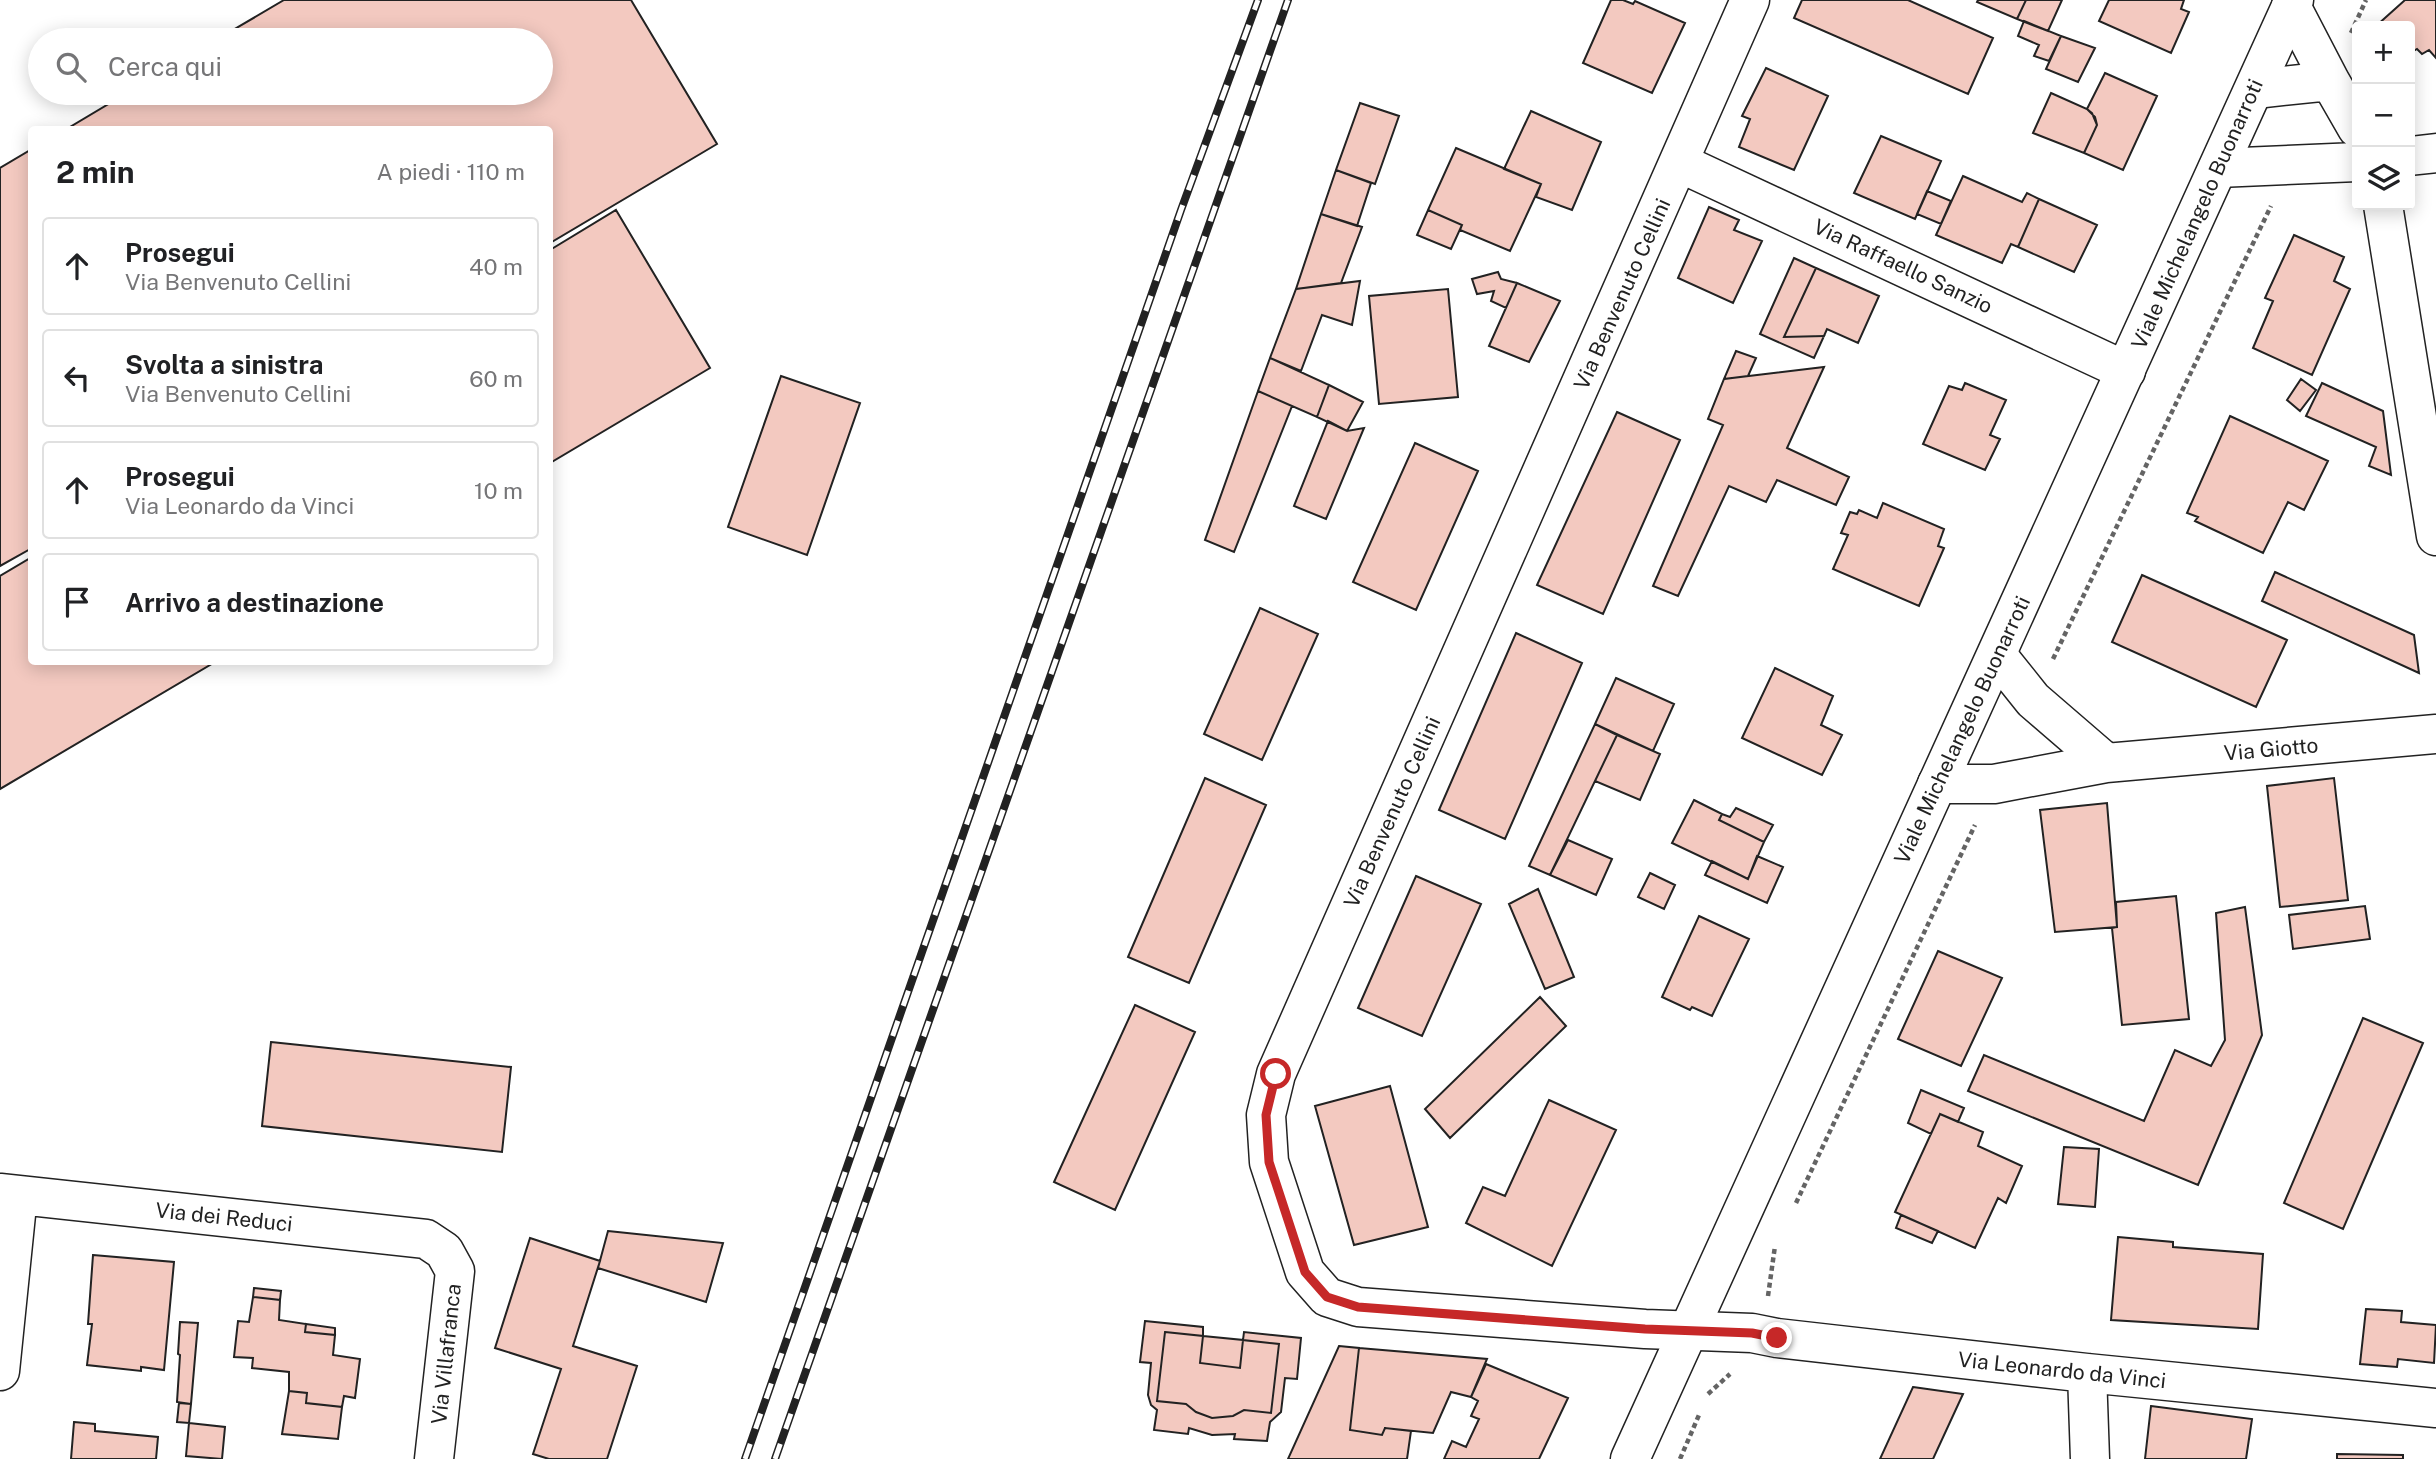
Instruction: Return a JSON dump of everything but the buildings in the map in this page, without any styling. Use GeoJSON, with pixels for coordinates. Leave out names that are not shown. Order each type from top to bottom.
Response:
{"type":"FeatureCollection","features":[{"type":"Feature","properties":{"kind":"street","name":"Via Benvenuto Cellini"},"geometry":{"type":"LineString","coordinates":[[1688,1331],[1358,1307],[1327,1297],[1305,1272],[1269,1162],[1266,1115],[1276,1074],[1750,0]]}},
{"type":"Feature","properties":{"kind":"street"},"geometry":{"type":"LineString","coordinates":[[2292,3],[2352,119]]}},
{"type":"Feature","properties":{"kind":"street","name":"Viale Michelangelo Buonarroti"},"geometry":{"type":"LineString","coordinates":[[1630,1459],[2292,3]]}},
{"type":"Feature","properties":{"kind":"street"},"geometry":{"type":"LineString","coordinates":[[2255,89],[2330,81]]}},
{"type":"Feature","properties":{"kind":"street"},"geometry":{"type":"LineString","coordinates":[[2415,155],[2436,153]]}},
{"type":"Feature","properties":{"kind":"street"},"geometry":{"type":"LineString","coordinates":[[2218,168],[2352,162]]}},
{"type":"Feature","properties":{"kind":"street","name":"Via Raffaello Sanzio"},"geometry":{"type":"LineString","coordinates":[[1680,163],[2126,371]]}},
{"type":"Feature","properties":{"kind":"street"},"geometry":{"type":"LineString","coordinates":[[2384,210],[2436,537]]}},
{"type":"Feature","properties":{"kind":"street"},"geometry":{"type":"LineString","coordinates":[[1997,654],[2033,700],[2106,763]]}},
{"type":"Feature","properties":{"kind":"street","name":"Via Giotto"},"geometry":{"type":"LineString","coordinates":[[1937,784],[1994,784],[2106,763],[2436,734]]}},
{"type":"Feature","properties":{"kind":"street"},"geometry":{"type":"LineString","coordinates":[[0,1371],[9,1194]]}},
{"type":"Feature","properties":{"kind":"street","name":"Via dei Reduci"},"geometry":{"type":"LineString","coordinates":[[9,1194],[426,1239],[444,1251]]}},
{"type":"Feature","properties":{"kind":"street","name":"Via Villafranca"},"geometry":{"type":"LineString","coordinates":[[434,1459],[455,1271],[444,1251]]}},
{"type":"Feature","properties":{"kind":"street","name":"Via Leonardo da Vinci"},"geometry":{"type":"LineString","coordinates":[[1688,1331],[1752,1333],[2087,1373],[2436,1408]]}},
{"type":"Feature","properties":{"kind":"street"},"geometry":{"type":"LineString","coordinates":[[2087,1373],[2090,1459]]}},
{"type":"Feature","properties":{"kind":"path"},"geometry":{"type":"LineString","coordinates":[[2330,81],[2366,0]]}},
{"type":"Feature","properties":{"kind":"path"},"geometry":{"type":"LineString","coordinates":[[2033,700],[2290,166]]}},
{"type":"Feature","properties":{"kind":"path"},"geometry":{"type":"LineString","coordinates":[[1792,1211],[1994,784]]}},
{"type":"Feature","properties":{"kind":"path"},"geometry":{"type":"LineString","coordinates":[[1767,1300],[1774,1248],[1780,1236]]}},
{"type":"Feature","properties":{"kind":"path"},"geometry":{"type":"LineString","coordinates":[[1705,1402],[1710,1390],[1738,1367]]}},
{"type":"Feature","properties":{"kind":"path"},"geometry":{"type":"LineString","coordinates":[[1680,1459],[1700,1413]]}},
{"type":"Feature","properties":{"kind":"railway"},"geometry":{"type":"LineString","coordinates":[[745,1459],[1181,210],[1258,0]]}},
{"type":"Feature","properties":{"kind":"railway"},"geometry":{"type":"LineString","coordinates":[[775,1459],[1288,0]]}},
{"type":"Feature","properties":{"kind":"route"},"geometry":{"type":"LineString","coordinates":[[1276,1074],[1266,1115],[1269,1162],[1305,1272],[1327,1297],[1358,1307],[1645,1329],[1752,1333],[1777,1338]]}}]}
